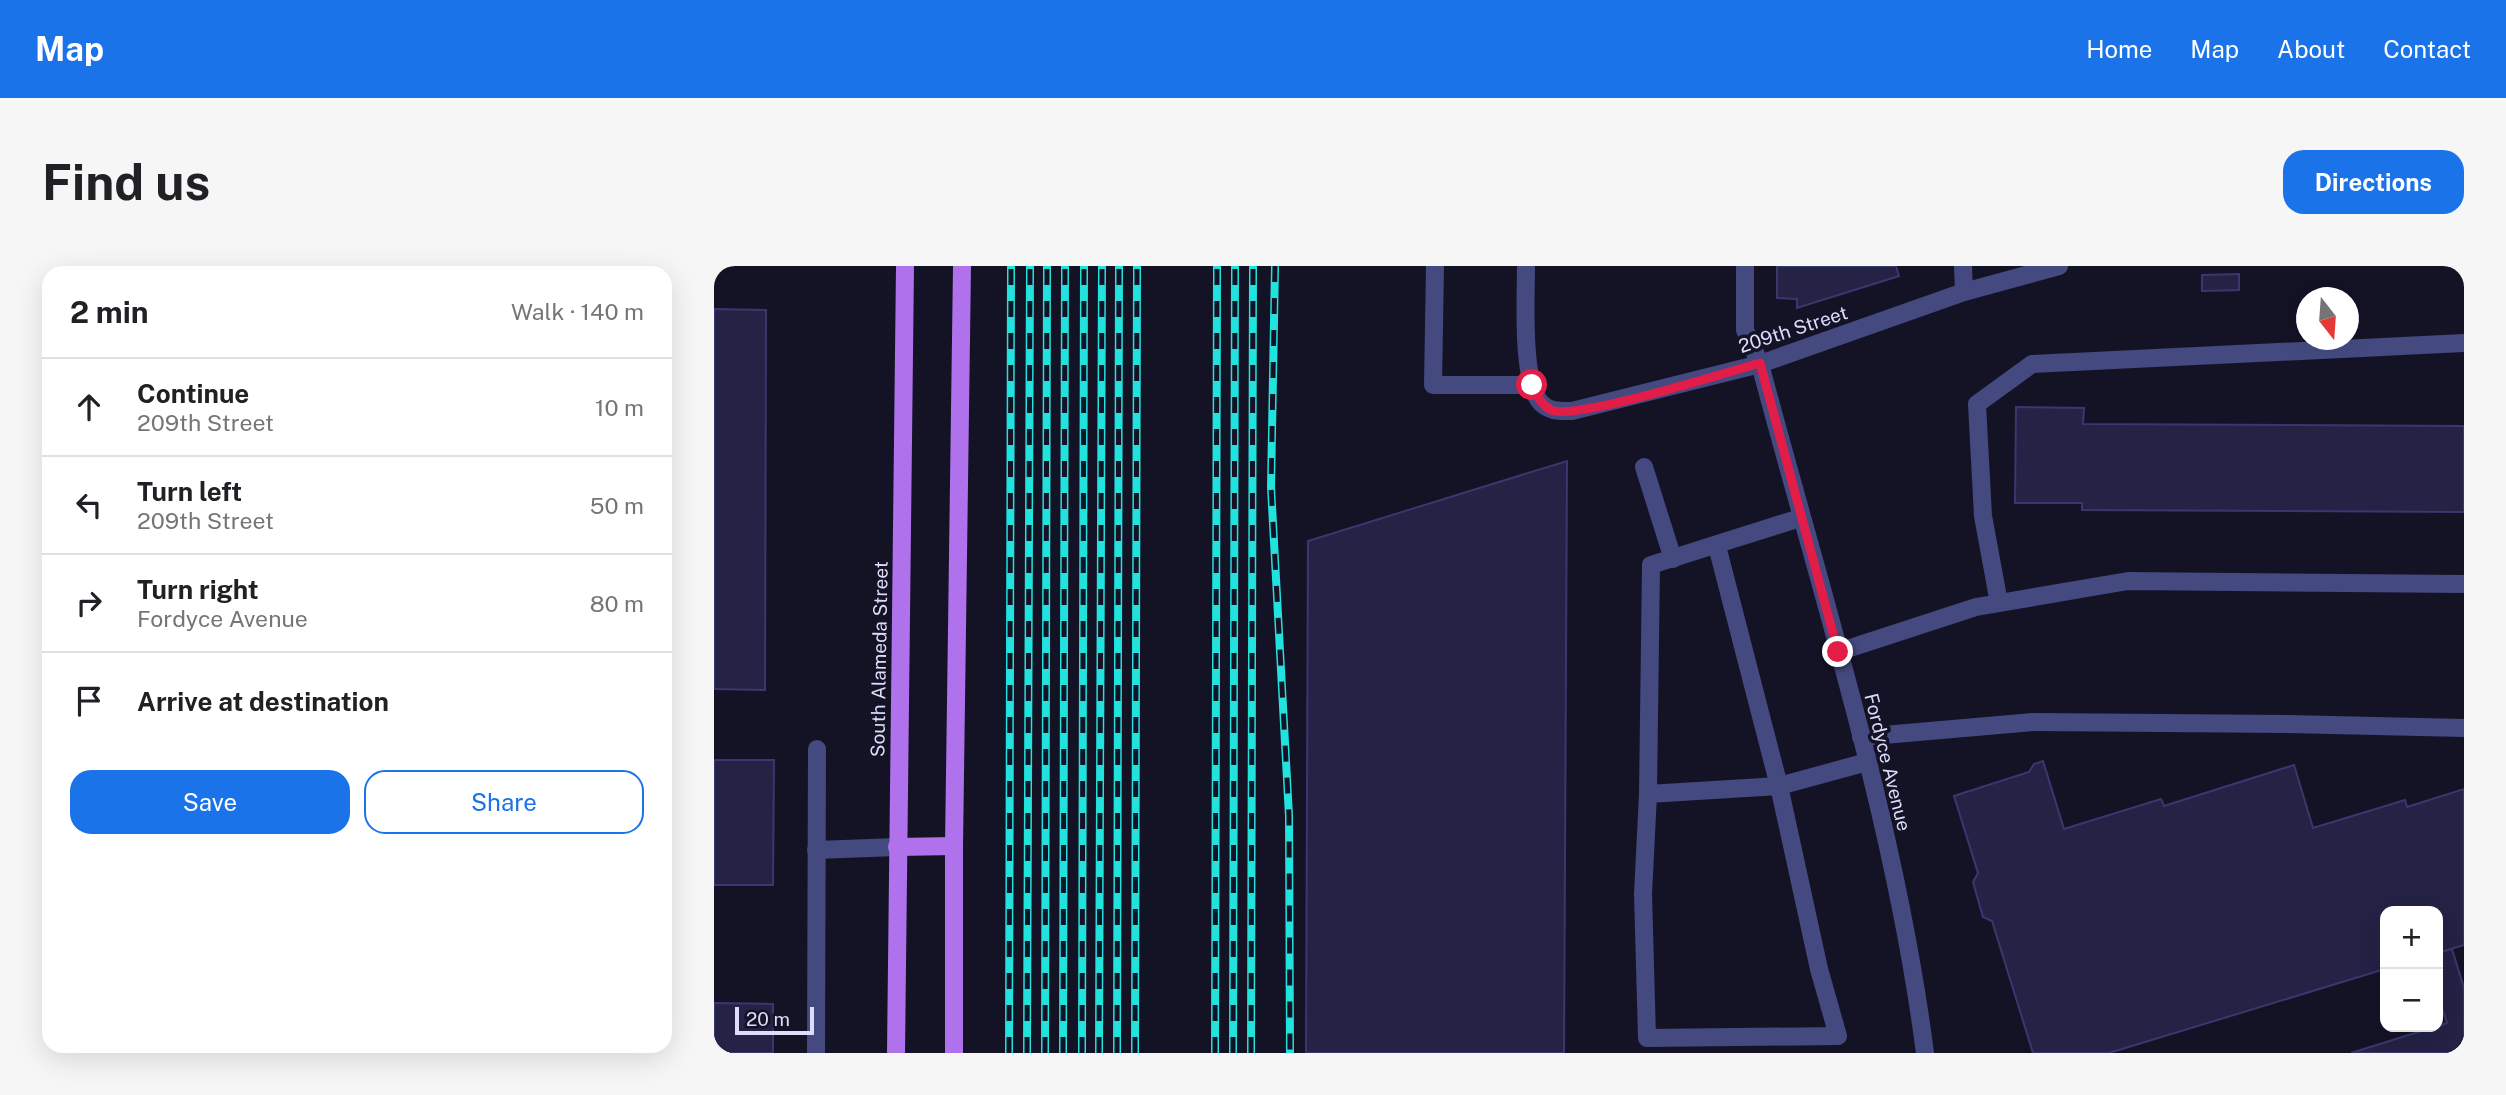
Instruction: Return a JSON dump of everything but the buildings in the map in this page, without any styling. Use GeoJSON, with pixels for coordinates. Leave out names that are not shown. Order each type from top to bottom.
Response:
{"type":"FeatureCollection","features":[{"type":"Feature","properties":{"kind":"main road","name":"South Alameda Street"},"geometry":{"type":"LineString","coordinates":[[896,1053],[905,266]]}},
{"type":"Feature","properties":{"kind":"main road"},"geometry":{"type":"LineString","coordinates":[[954,1053],[954,846],[962,266]]}},
{"type":"Feature","properties":{"kind":"main road"},"geometry":{"type":"LineString","coordinates":[[897,847],[954,846]]}},
{"type":"Feature","properties":{"kind":"street"},"geometry":{"type":"LineString","coordinates":[[1435,266],[1433,385],[1532,385],[1527,325],[1527,266]]}},
{"type":"Feature","properties":{"kind":"street","name":"Fordyce Avenue"},"geometry":{"type":"LineString","coordinates":[[1745,266],[1745,330],[1760,363],[1882,816],[1919,1001],[1926,1053]]}},
{"type":"Feature","properties":{"kind":"street"},"geometry":{"type":"LineString","coordinates":[[1963,266],[1964,292]]}},
{"type":"Feature","properties":{"kind":"street","name":"209th Street"},"geometry":{"type":"LineString","coordinates":[[1532,385],[1540,402],[1553,411],[1600,406],[1760,363],[1964,292],[2059,266]]}},
{"type":"Feature","properties":{"kind":"street"},"geometry":{"type":"LineString","coordinates":[[1999,603],[1983,516],[1977,404],[2032,364],[2464,343]]}},
{"type":"Feature","properties":{"kind":"street"},"geometry":{"type":"LineString","coordinates":[[1644,467],[1673,559]]}},
{"type":"Feature","properties":{"kind":"street"},"geometry":{"type":"LineString","coordinates":[[1717,545],[1779,786],[1838,1044],[1647,1038],[1643,894],[1648,794],[1651,565],[1800,518]]}},
{"type":"Feature","properties":{"kind":"street"},"geometry":{"type":"LineString","coordinates":[[1838,652],[1976,607],[2128,581],[2464,584]]}},
{"type":"Feature","properties":{"kind":"street"},"geometry":{"type":"LineString","coordinates":[[1861,737],[2033,722],[2288,723],[2464,728]]}},
{"type":"Feature","properties":{"kind":"street"},"geometry":{"type":"LineString","coordinates":[[816,1053],[817,749]]}},
{"type":"Feature","properties":{"kind":"street"},"geometry":{"type":"LineString","coordinates":[[1648,794],[1779,786],[1867,762]]}},
{"type":"Feature","properties":{"kind":"street"},"geometry":{"type":"LineString","coordinates":[[816,849],[897,847]]}},
{"type":"Feature","properties":{"kind":"railway"},"geometry":{"type":"LineString","coordinates":[[1009,1053],[1011,266]]}},
{"type":"Feature","properties":{"kind":"railway"},"geometry":{"type":"LineString","coordinates":[[1027,1053],[1030,266]]}},
{"type":"Feature","properties":{"kind":"railway"},"geometry":{"type":"LineString","coordinates":[[1045,1053],[1047,266]]}},
{"type":"Feature","properties":{"kind":"railway"},"geometry":{"type":"LineString","coordinates":[[1063,1053],[1065,266]]}},
{"type":"Feature","properties":{"kind":"railway"},"geometry":{"type":"LineString","coordinates":[[1082,1053],[1084,266]]}},
{"type":"Feature","properties":{"kind":"railway"},"geometry":{"type":"LineString","coordinates":[[1099,1053],[1102,266]]}},
{"type":"Feature","properties":{"kind":"railway"},"geometry":{"type":"LineString","coordinates":[[1117,1053],[1119,266]]}},
{"type":"Feature","properties":{"kind":"railway"},"geometry":{"type":"LineString","coordinates":[[1135,1053],[1137,266]]}},
{"type":"Feature","properties":{"kind":"railway"},"geometry":{"type":"LineString","coordinates":[[1215,1053],[1217,266]]}},
{"type":"Feature","properties":{"kind":"railway"},"geometry":{"type":"LineString","coordinates":[[1233,1053],[1235,266]]}},
{"type":"Feature","properties":{"kind":"railway"},"geometry":{"type":"LineString","coordinates":[[1251,1053],[1253,266]]}},
{"type":"Feature","properties":{"kind":"railway"},"geometry":{"type":"LineString","coordinates":[[1275,266],[1271,487],[1289,816],[1290,1053]]}},
{"type":"Feature","properties":{"kind":"route"},"geometry":{"type":"LineString","coordinates":[[1532,385],[1540,402],[1553,411],[1572,411],[1760,363],[1838,652]]}}]}
